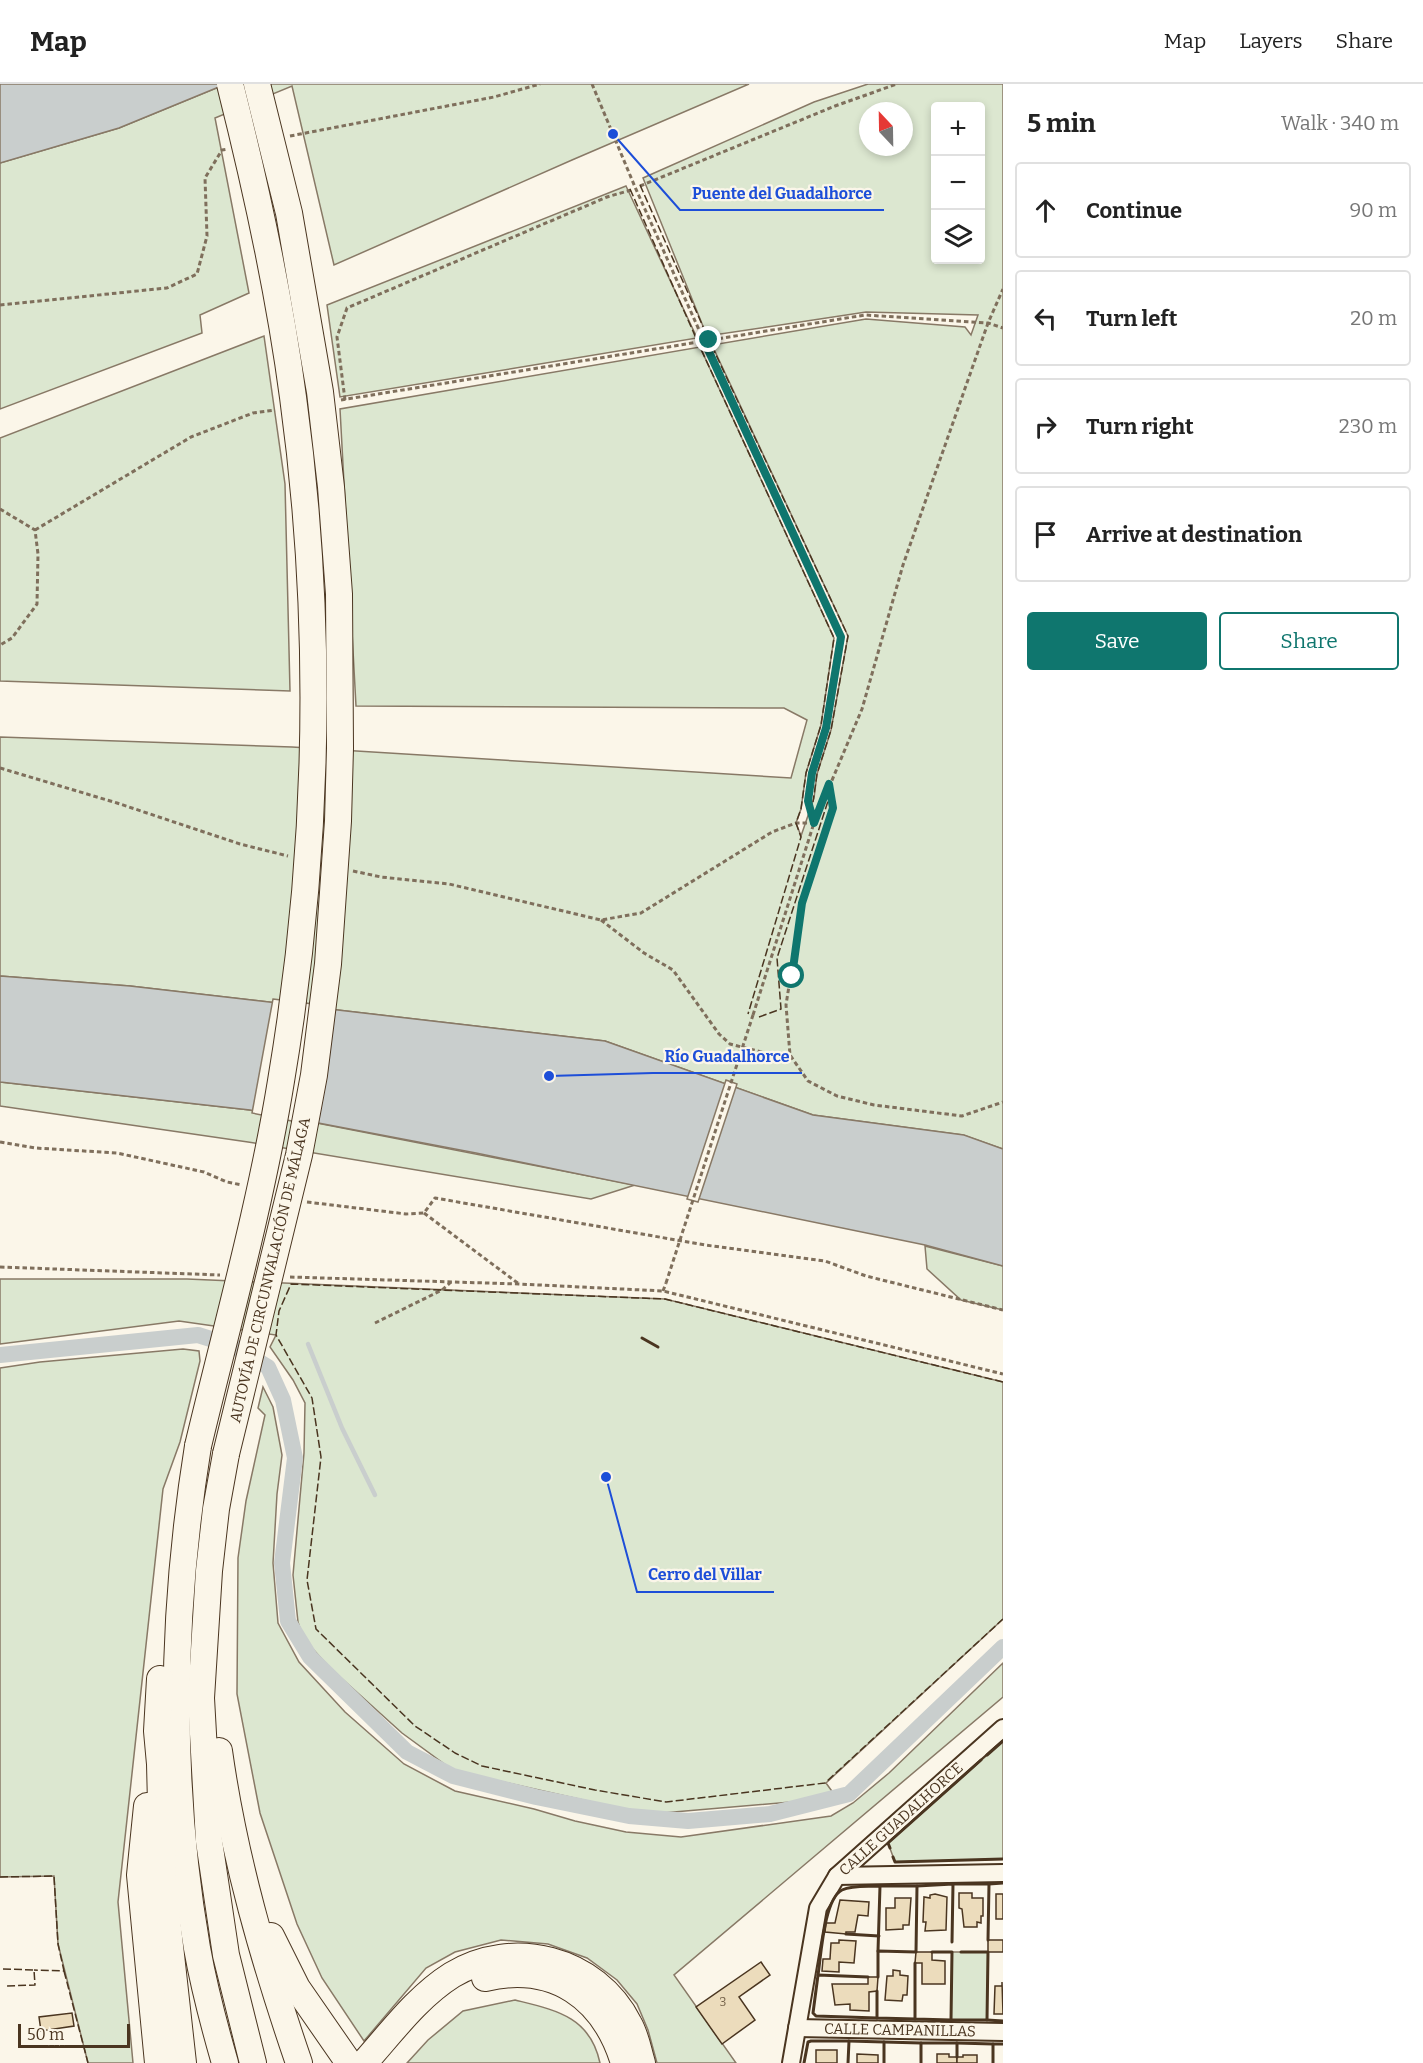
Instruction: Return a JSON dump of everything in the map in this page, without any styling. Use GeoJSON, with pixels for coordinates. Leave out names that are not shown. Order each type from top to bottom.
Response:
{"type":"FeatureCollection","features":[{"type":"Feature","properties":{"kind":"highway","name":"AUTOVÍA DE CIRCUNVALACIÓN DE MÁLAGA"},"geometry":{"type":"LineString","coordinates":[[225,2063],[209,2004],[198,1950],[182,1836],[175,1678],[182,1569],[198,1446],[269,1148],[282,1078],[304,898],[313,748],[311,596],[304,488],[293,395],[263,220],[230,84]]}},
{"type":"Feature","properties":{"kind":"highway","name":"AUTOVÍA DE CIRCUNVALACIÓN DE MÁLAGA"},"geometry":{"type":"LineString","coordinates":[[253,2063],[226,1955],[209,1841],[201,1698],[209,1571],[216,1509],[226,1454],[297,1166],[314,1075],[328,964],[338,821],[340,748],[339,594],[331,487],[320,392],[290,213],[257,84]]}},
{"type":"Feature","properties":{"kind":"highway"},"geometry":{"type":"LineString","coordinates":[[179,1632],[160,1677],[158,1731],[163,1883],[183,2063]]}},
{"type":"Feature","properties":{"kind":"highway"},"geometry":{"type":"LineString","coordinates":[[205,1644],[216,1694],[216,1728],[225,1790],[239,1857],[273,1987],[299,2063]]}},
{"type":"Feature","properties":{"kind":"highway"},"geometry":{"type":"LineString","coordinates":[[158,1731],[152,1763],[140,1875],[158,2063]]}},
{"type":"Feature","properties":{"kind":"highway"},"geometry":{"type":"LineString","coordinates":[[239,1857],[279,1954],[297,1988],[349,2063]]}},
{"type":"Feature","properties":{"kind":"highway"},"geometry":{"type":"LineString","coordinates":[[364,2063],[411,2011],[450,1976],[474,1963],[495,1957],[521,1956],[544,1959],[565,1966],[585,1975],[603,1989],[630,2024],[642,2063]]}},
{"type":"Feature","properties":{"kind":"highway"},"geometry":{"type":"LineString","coordinates":[[386,2063],[437,2008],[457,1992],[479,1979],[502,1974],[529,1974],[551,1979],[589,2001],[604,2018],[616,2038],[624,2063]]}},
{"type":"Feature","properties":{"kind":"street","name":"CALLE GUADALHORCE"},"geometry":{"type":"LineString","coordinates":[[791,2063],[818,1908],[837,1876],[1003,1728]]}},
{"type":"Feature","properties":{"kind":"street"},"geometry":{"type":"LineString","coordinates":[[837,1876],[1003,1873]]}},
{"type":"Feature","properties":{"kind":"street","name":"CALLE CAMPANILLAS"},"geometry":{"type":"LineString","coordinates":[[797,2028],[1003,2032]]}},
{"type":"Feature","properties":{"kind":"path"},"geometry":{"type":"LineString","coordinates":[[592,84],[704,341],[841,637],[826,728],[812,773],[809,792],[808,801],[814,823]]}},
{"type":"Feature","properties":{"kind":"path"},"geometry":{"type":"LineString","coordinates":[[640,186],[835,106],[897,84]]}},
{"type":"Feature","properties":{"kind":"path"},"geometry":{"type":"LineString","coordinates":[[345,400],[337,337],[347,308],[607,197],[631,190]]}},
{"type":"Feature","properties":{"kind":"path"},"geometry":{"type":"LineString","coordinates":[[663,1291],[814,823],[862,709],[903,565],[988,323],[1003,289]]}},
{"type":"Feature","properties":{"kind":"path"},"geometry":{"type":"LineString","coordinates":[[334,401],[866,315],[988,323],[1003,328]]}},
{"type":"Feature","properties":{"kind":"path"},"geometry":{"type":"LineString","coordinates":[[35,530],[191,437],[253,414],[276,410]]}},
{"type":"Feature","properties":{"kind":"path"},"geometry":{"type":"LineString","coordinates":[[0,509],[35,530]]}},
{"type":"Feature","properties":{"kind":"path"},"geometry":{"type":"LineString","coordinates":[[0,645],[12,638],[38,604],[38,554],[35,530]]}},
{"type":"Feature","properties":{"kind":"path"},"geometry":{"type":"LineString","coordinates":[[0,768],[117,803],[240,844],[294,857]]}},
{"type":"Feature","properties":{"kind":"path"},"geometry":{"type":"LineString","coordinates":[[829,784],[833,808],[802,903],[786,1005],[790,1055],[808,1081],[837,1096],[874,1105],[962,1116],[1003,1102]]}},
{"type":"Feature","properties":{"kind":"path"},"geometry":{"type":"LineString","coordinates":[[348,870],[381,877],[449,884],[600,920],[641,913],[772,832],[796,823],[814,823]]}},
{"type":"Feature","properties":{"kind":"path"},"geometry":{"type":"LineString","coordinates":[[600,920],[644,953],[673,970],[719,1034],[729,1044],[772,1055],[790,1055]]}},
{"type":"Feature","properties":{"kind":"path"},"geometry":{"type":"LineString","coordinates":[[0,1142],[35,1148],[117,1153],[204,1172],[226,1182],[249,1187]]}},
{"type":"Feature","properties":{"kind":"path"},"geometry":{"type":"LineString","coordinates":[[424,1213],[435,1198],[705,1245],[825,1261],[866,1276],[1003,1310]]}},
{"type":"Feature","properties":{"kind":"path"},"geometry":{"type":"LineString","coordinates":[[304,1201],[406,1214],[424,1213],[519,1284]]}},
{"type":"Feature","properties":{"kind":"path"},"geometry":{"type":"LineString","coordinates":[[0,1267],[223,1275]]}},
{"type":"Feature","properties":{"kind":"path"},"geometry":{"type":"LineString","coordinates":[[282,1277],[663,1291],[1003,1374]]}},
{"type":"Feature","properties":{"kind":"path"},"geometry":{"type":"LineString","coordinates":[[375,1323],[442,1290],[451,1282]]}},
{"type":"Feature","properties":{"kind":"green space"},"geometry":{"type":"Polygon","coordinates":[[[226,84],[749,84],[334,265],[292,86],[215,118],[249,293],[200,315],[202,333],[0,409],[0,163],[119,128],[226,84]]]}},
{"type":"Feature","properties":{"kind":"green space"},"geometry":{"type":"Polygon","coordinates":[[[868,84],[1003,84],[1003,1149],[963,1135],[813,1115],[605,1041],[130,986],[0,976],[0,737],[292,747],[791,778],[807,720],[784,708],[356,706],[340,409],[700,347],[834,638],[821,725],[806,773],[801,809],[796,823],[801,836],[814,798],[817,774],[831,730],[848,636],[712,345],[866,319],[965,327],[971,335],[978,315],[866,312],[707,336],[643,178],[814,102],[868,84]]]}},
{"type":"Feature","properties":{"kind":"green space"},"geometry":{"type":"Polygon","coordinates":[[[626,186],[697,338],[340,397],[327,305],[626,186]]]}},
{"type":"Feature","properties":{"kind":"green space"},"geometry":{"type":"Polygon","coordinates":[[[264,336],[285,484],[290,691],[0,681],[0,438],[264,336]]]}},
{"type":"Feature","properties":{"kind":"green space"},"geometry":{"type":"Polygon","coordinates":[[[0,1082],[250,1110],[635,1185],[591,1199],[248,1142],[0,1106],[0,1082]]]}},
{"type":"Feature","properties":{"kind":"green space"},"geometry":{"type":"Polygon","coordinates":[[[925,1246],[1003,1266],[1003,1310],[961,1300],[927,1269],[925,1246]]]}},
{"type":"Feature","properties":{"kind":"green space"},"geometry":{"type":"Polygon","coordinates":[[[0,1279],[187,1279],[665,1299],[1003,1382],[1003,1619],[826,1783],[834,1794],[791,1802],[662,1813],[623,1809],[454,1771],[402,1733],[329,1667],[303,1638],[298,1622],[293,1575],[304,1453],[305,1403],[293,1380],[270,1347],[276,1335],[179,1321],[0,1344],[0,1279]]]}},
{"type":"Feature","properties":{"kind":"green space"},"geometry":{"type":"Polygon","coordinates":[[[183,1349],[199,1351],[200,1361],[180,1442],[163,1489],[118,1902],[133,2063],[88,2063],[58,1944],[54,1876],[0,1877],[0,1368],[40,1362],[183,1349]]]}},
{"type":"Feature","properties":{"kind":"green space"},"geometry":{"type":"Polygon","coordinates":[[[263,1387],[273,1407],[282,1455],[273,1563],[278,1623],[299,1662],[345,1712],[404,1764],[455,1791],[626,1832],[681,1837],[831,1816],[853,1803],[889,1773],[1003,1663],[1003,1697],[674,1975],[736,2063],[657,2063],[648,2030],[637,2004],[617,1980],[587,1958],[548,1944],[501,1940],[455,1952],[426,1968],[364,2041],[322,1978],[297,1924],[260,1813],[237,1694],[238,1558],[246,1501],[265,1415],[258,1408],[263,1387]]]}},
{"type":"Feature","properties":{"kind":"green space"},"geometry":{"type":"Polygon","coordinates":[[[1003,1741],[1003,1859],[895,1862],[888,1843],[1003,1741]]]}},
{"type":"Feature","properties":{"kind":"green space"},"geometry":{"type":"Polygon","coordinates":[[[952,1952],[988,1952],[987,2020],[951,2020],[952,1952]]]}},
{"type":"Feature","properties":{"kind":"green space"},"geometry":{"type":"Polygon","coordinates":[[[515,2000],[557,2012],[579,2025],[595,2047],[600,2063],[407,2063],[428,2040],[463,2011],[515,2000]]]}},
{"type":"Feature","properties":{"kind":"shaded area"},"geometry":{"type":"Polygon","coordinates":[[[0,84],[226,84],[119,128],[0,163],[0,84]]]}},
{"type":"Feature","properties":{"kind":"shaded area"},"geometry":{"type":"Polygon","coordinates":[[[0,976],[130,986],[605,1041],[813,1115],[964,1135],[1003,1149],[1003,1266],[925,1245],[476,1153],[250,1110],[0,1082],[0,976]]]}},
{"type":"Feature","properties":{"kind":"pier"},"geometry":{"type":"Polygon","coordinates":[[[273,999],[329,1006],[307,1124],[252,1113],[273,999]]]}},
{"type":"Feature","properties":{"kind":"pier"},"geometry":{"type":"Polygon","coordinates":[[[726,1080],[737,1084],[698,1202],[687,1199],[726,1080]]]}},
{"type":"Feature","properties":{"kind":"building"},"geometry":{"type":"Polygon","coordinates":[[[959,1893],[972,1893],[972,1898],[983,1898],[983,1916],[981,1916],[981,1923],[977,1922],[977,1927],[964,1927],[962,1909],[959,1908],[959,1893]]]}},
{"type":"Feature","properties":{"kind":"building"},"geometry":{"type":"Polygon","coordinates":[[[996,1894],[1003,1894],[1003,1919],[996,1919],[996,1894]]]}},
{"type":"Feature","properties":{"kind":"building"},"geometry":{"type":"Polygon","coordinates":[[[930,1895],[947,1897],[946,1930],[925,1931],[924,1897],[930,1898],[930,1895]]]}},
{"type":"Feature","properties":{"kind":"building"},"geometry":{"type":"Polygon","coordinates":[[[895,1898],[911,1898],[909,1925],[903,1925],[903,1929],[886,1930],[886,1908],[895,1908],[895,1898]]]}},
{"type":"Feature","properties":{"kind":"building"},"geometry":{"type":"Polygon","coordinates":[[[840,1900],[869,1902],[868,1916],[858,1915],[855,1932],[846,1932],[846,1934],[825,1932],[826,1923],[835,1923],[840,1900]]]}},
{"type":"Feature","properties":{"kind":"building"},"geometry":{"type":"Polygon","coordinates":[[[839,1940],[856,1941],[854,1963],[839,1962],[839,1972],[822,1971],[823,1959],[830,1959],[831,1943],[839,1943],[839,1940]]]}},
{"type":"Feature","properties":{"kind":"building"},"geometry":{"type":"Polygon","coordinates":[[[988,1940],[1003,1940],[1003,1952],[988,1952],[988,1940]]]}},
{"type":"Feature","properties":{"kind":"building"},"geometry":{"type":"Polygon","coordinates":[[[916,1952],[932,1952],[932,1960],[945,1961],[945,1984],[922,1984],[922,1963],[915,1963],[916,1952]]]}},
{"type":"Feature","properties":{"kind":"building"},"geometry":{"type":"Polygon","coordinates":[[[761,1962],[770,1975],[739,1997],[755,2020],[722,2044],[696,2007],[761,1962]]]}},
{"type":"Feature","properties":{"kind":"building"},"geometry":{"type":"Polygon","coordinates":[[[893,1970],[900,1971],[900,1975],[908,1976],[907,1995],[903,1995],[902,2001],[885,2000],[887,1976],[893,1976],[893,1970]]]}},
{"type":"Feature","properties":{"kind":"building"},"geometry":{"type":"Polygon","coordinates":[[[868,1977],[878,1977],[877,1991],[869,1992],[869,2011],[850,2010],[850,2004],[835,2005],[832,1984],[868,1984],[868,1977]]]}},
{"type":"Feature","properties":{"kind":"building"},"geometry":{"type":"Polygon","coordinates":[[[1002,1982],[1003,2014],[994,2014],[995,1986],[1002,1986],[1002,1982]]]}},
{"type":"Feature","properties":{"kind":"building"},"geometry":{"type":"Polygon","coordinates":[[[72,2013],[74,2026],[41,2031],[39,2017],[72,2013]]]}},
{"type":"Feature","properties":{"kind":"building"},"geometry":{"type":"Polygon","coordinates":[[[816,2050],[837,2050],[837,2063],[816,2063],[816,2050]]]}},
{"type":"Feature","properties":{"kind":"building"},"geometry":{"type":"Polygon","coordinates":[[[857,2054],[878,2055],[878,2063],[857,2063],[857,2054]]]}},
{"type":"Feature","properties":{"kind":"building"},"geometry":{"type":"Polygon","coordinates":[[[937,2054],[957,2057],[957,2063],[937,2063],[937,2054]]]}},
{"type":"Feature","properties":{"kind":"building"},"geometry":{"type":"Polygon","coordinates":[[[963,2055],[977,2055],[977,2063],[957,2063],[957,2057],[963,2057],[963,2055]]]}},
{"type":"Feature","properties":{"kind":"waterway"},"geometry":{"type":"LineString","coordinates":[[0,1355],[198,1335],[233,1346],[268,1367],[283,1400],[295,1458],[282,1563],[288,1621],[310,1657],[407,1752],[453,1776],[536,1797],[629,1816],[688,1821],[770,1814],[849,1794],[1003,1647]]}},
{"type":"Feature","properties":{"kind":"waterway"},"geometry":{"type":"LineString","coordinates":[[308,1344],[342,1428],[375,1495]]}},
{"type":"Feature","properties":{"kind":"fence"},"geometry":{"type":"LineString","coordinates":[[640,185],[709,340],[848,636],[831,730],[817,774],[813,802]]}},
{"type":"Feature","properties":{"kind":"fence"},"geometry":{"type":"LineString","coordinates":[[630,189],[834,638],[821,725],[806,773],[801,809],[796,823],[801,837],[748,1014]]}},
{"type":"Feature","properties":{"kind":"fence"},"geometry":{"type":"LineString","coordinates":[[759,1017],[781,1009],[777,958],[829,798]]}},
{"type":"Feature","properties":{"kind":"fence"},"geometry":{"type":"LineString","coordinates":[[1003,1382],[665,1299],[291,1284],[279,1311],[276,1335],[312,1398],[321,1457],[307,1580],[316,1629],[415,1726],[455,1753],[482,1766],[595,1790],[666,1802],[825,1783],[1003,1619]]}},
{"type":"Feature","properties":{"kind":"fence"},"geometry":{"type":"LineString","coordinates":[[0,1877],[54,1876],[58,1944],[64,1971],[34,1970]]}},
{"type":"Feature","properties":{"kind":"fence"},"geometry":{"type":"LineString","coordinates":[[3,1969],[34,1970],[35,1985],[5,1986]]}},
{"type":"Feature","properties":{"kind":"fence"},"geometry":{"type":"LineString","coordinates":[[64,1971],[88,2063]]}},
{"type":"Feature","properties":{"kind":"wall"},"geometry":{"type":"LineString","coordinates":[[642,1338],[658,1347]]}},
{"type":"Feature","properties":{"kind":"wall"},"geometry":{"type":"LineString","coordinates":[[987,1755],[1003,1741]]}},
{"type":"Feature","properties":{"kind":"wall"},"geometry":{"type":"LineString","coordinates":[[890,1848],[888,1843],[981,1760]]}},
{"type":"Feature","properties":{"kind":"wall"},"geometry":{"type":"LineString","coordinates":[[893,1857],[895,1862],[1003,1859]]}},
{"type":"Feature","properties":{"kind":"wall"},"geometry":{"type":"LineString","coordinates":[[989,1884],[1003,1883]]}},
{"type":"Feature","properties":{"kind":"wall"},"geometry":{"type":"LineString","coordinates":[[953,1884],[989,1884],[988,1940]]}},
{"type":"Feature","properties":{"kind":"wall"},"geometry":{"type":"LineString","coordinates":[[917,1886],[953,1884],[952,1942]]}},
{"type":"Feature","properties":{"kind":"wall"},"geometry":{"type":"LineString","coordinates":[[818,1975],[827,1916],[836,1895],[846,1888],[880,1886],[878,1951]]}},
{"type":"Feature","properties":{"kind":"wall"},"geometry":{"type":"LineString","coordinates":[[878,1977],[878,1951],[916,1952],[917,1886],[880,1886]]}},
{"type":"Feature","properties":{"kind":"wall"},"geometry":{"type":"LineString","coordinates":[[846,1934],[879,1936]]}},
{"type":"Feature","properties":{"kind":"wall"},"geometry":{"type":"LineString","coordinates":[[932,1952],[952,1952],[951,2020],[987,2020],[988,1952],[961,1952]]}},
{"type":"Feature","properties":{"kind":"wall"},"geometry":{"type":"LineString","coordinates":[[915,1963],[915,2019],[951,2020]]}},
{"type":"Feature","properties":{"kind":"wall"},"geometry":{"type":"LineString","coordinates":[[868,1977],[818,1975],[813,2013],[816,2016],[877,2018]]}},
{"type":"Feature","properties":{"kind":"wall"},"geometry":{"type":"LineString","coordinates":[[877,1991],[877,2018],[915,2019]]}},
{"type":"Feature","properties":{"kind":"wall"},"geometry":{"type":"LineString","coordinates":[[987,2020],[1003,2021]]}},
{"type":"Feature","properties":{"kind":"wall"},"geometry":{"type":"LineString","coordinates":[[849,2041],[884,2042],[884,2063]]}},
{"type":"Feature","properties":{"kind":"wall"},"geometry":{"type":"LineString","coordinates":[[804,2063],[808,2042],[849,2041],[848,2063]]}},
{"type":"Feature","properties":{"kind":"wall"},"geometry":{"type":"LineString","coordinates":[[884,2042],[921,2043],[921,2063]]}},
{"type":"Feature","properties":{"kind":"wall"},"geometry":{"type":"LineString","coordinates":[[921,2043],[957,2043],[957,2057]]}},
{"type":"Feature","properties":{"kind":"wall"},"geometry":{"type":"LineString","coordinates":[[957,2043],[993,2044],[993,2063]]}},
{"type":"Feature","properties":{"kind":"wall"},"geometry":{"type":"LineString","coordinates":[[993,2044],[1003,2044]]}},
{"type":"Feature","properties":{"kind":"place","name":"Puente del Guadalhorce"},"geometry":{"type":"Point","coordinates":[613,134]}},
{"type":"Feature","properties":{"kind":"place","name":"Río Guadalhorce"},"geometry":{"type":"Point","coordinates":[549,1076]}},
{"type":"Feature","properties":{"kind":"place","name":"Cerro del Villar"},"geometry":{"type":"Point","coordinates":[606,1477]}},
{"type":"Feature","properties":{"kind":"route"},"geometry":{"type":"LineString","coordinates":[[709,340],[704,341],[841,637],[826,728],[812,773],[808,801],[814,823],[829,784],[833,808],[802,903],[792,976]]}}]}
